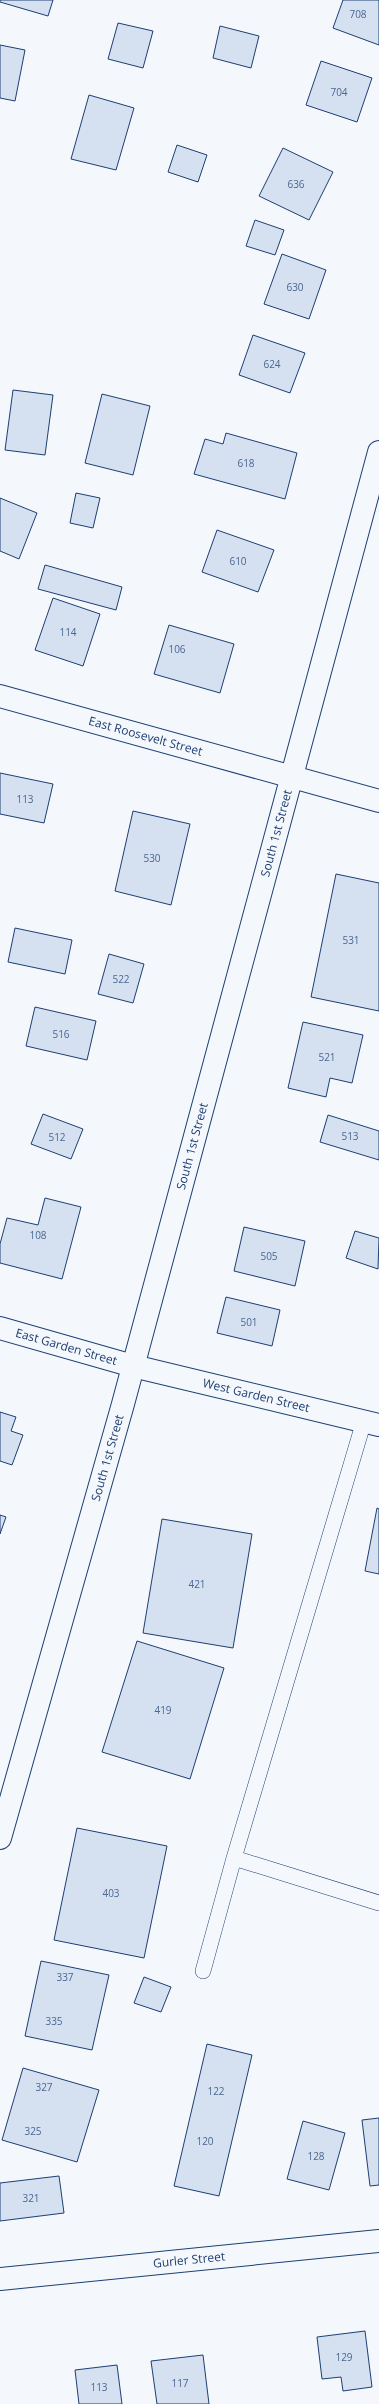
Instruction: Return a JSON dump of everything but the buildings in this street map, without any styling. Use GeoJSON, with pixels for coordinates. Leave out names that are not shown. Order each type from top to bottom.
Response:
{"type":"FeatureCollection","features":[{"type":"Feature","properties":{"kind":"street","name":"South 1st Street"},"geometry":{"type":"LineString","coordinates":[[0,1838],[132,1366],[379,452]]}},
{"type":"Feature","properties":{"kind":"street","name":"East Roosevelt Street"},"geometry":{"type":"LineString","coordinates":[[0,696],[379,801]]}},
{"type":"Feature","properties":{"kind":"street","name":"East Garden Street"},"geometry":{"type":"LineString","coordinates":[[0,1328],[132,1366]]}},
{"type":"Feature","properties":{"kind":"street","name":"West Garden Street"},"geometry":{"type":"LineString","coordinates":[[132,1366],[372,1423]]}},
{"type":"Feature","properties":{"kind":"street","name":"Gurler Street"},"geometry":{"type":"LineString","coordinates":[[0,2279],[379,2241]]}},
{"type":"Feature","properties":{"kind":"lane"},"geometry":{"type":"LineString","coordinates":[[203,1971],[234,1858],[372,1423]]}},
{"type":"Feature","properties":{"kind":"lane"},"geometry":{"type":"LineString","coordinates":[[234,1858],[379,1903]]}}]}
